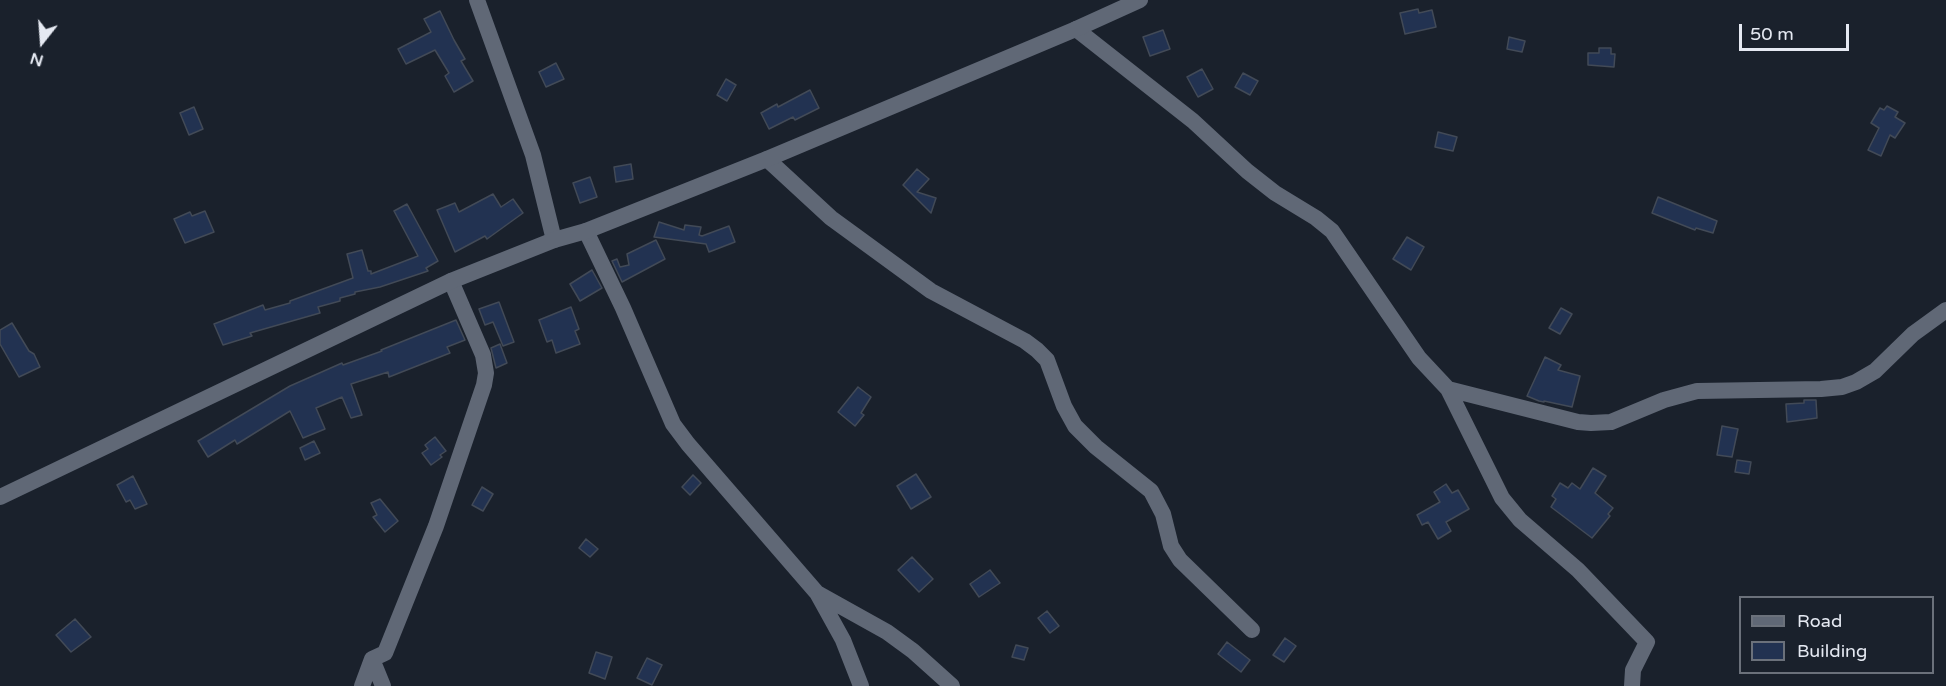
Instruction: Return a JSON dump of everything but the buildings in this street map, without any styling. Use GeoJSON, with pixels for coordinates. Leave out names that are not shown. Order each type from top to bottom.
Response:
{"type":"FeatureCollection","features":[{"type":"Feature","properties":{"kind":"street"},"geometry":{"type":"LineString","coordinates":[[477,0],[533,155],[555,240]]}},
{"type":"Feature","properties":{"kind":"street"},"geometry":{"type":"LineString","coordinates":[[0,497],[451,281],[555,240],[586,231],[767,159],[1140,0]]}},
{"type":"Feature","properties":{"kind":"street"},"geometry":{"type":"LineString","coordinates":[[1076,29],[1193,121],[1247,171],[1332,231],[1419,358],[1448,389],[1502,498],[1520,520],[1578,570],[1647,642],[1633,670],[1632,686]]}},
{"type":"Feature","properties":{"kind":"street"},"geometry":{"type":"LineString","coordinates":[[767,159],[831,218],[932,291],[1025,340],[1037,350],[1047,360],[1075,426],[1096,447],[1151,491],[1162,514],[1171,546],[1180,560],[1252,630]]}},
{"type":"Feature","properties":{"kind":"street"},"geometry":{"type":"LineString","coordinates":[[586,231],[623,308],[673,424],[817,592],[843,640],[861,686]]}},
{"type":"Feature","properties":{"kind":"street"},"geometry":{"type":"LineString","coordinates":[[362,686],[372,659],[385,653],[436,526],[484,385],[486,373],[483,355],[451,281]]}},
{"type":"Feature","properties":{"kind":"street"},"geometry":{"type":"LineString","coordinates":[[1448,389],[1578,422],[1591,423],[1611,422],[1664,400],[1697,391],[1842,387],[1875,371],[1913,334],[1946,310]]}},
{"type":"Feature","properties":{"kind":"street"},"geometry":{"type":"LineString","coordinates":[[817,592],[887,632],[913,651],[952,686]]}},
{"type":"Feature","properties":{"kind":"street"},"geometry":{"type":"LineString","coordinates":[[372,659],[383,686]]}}]}
